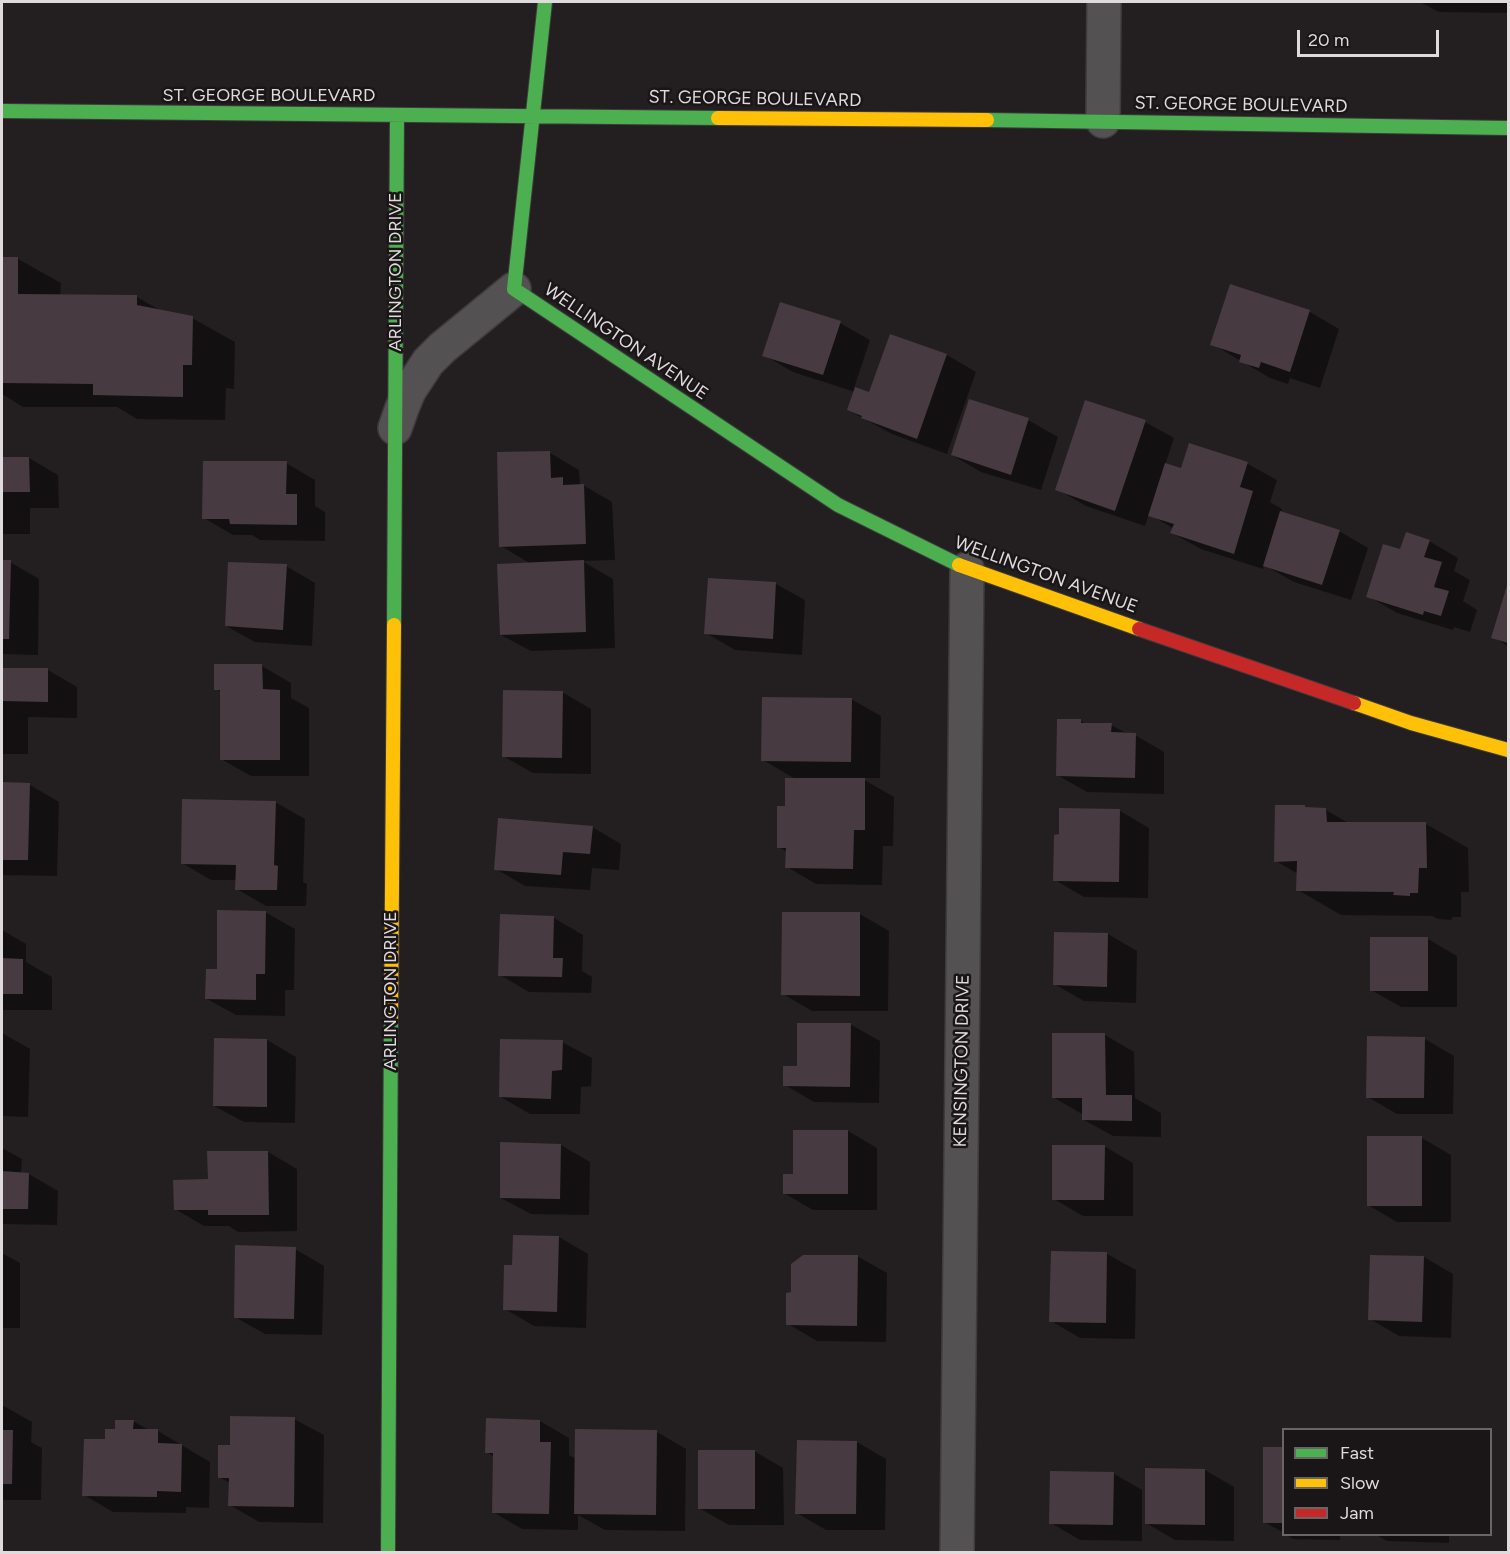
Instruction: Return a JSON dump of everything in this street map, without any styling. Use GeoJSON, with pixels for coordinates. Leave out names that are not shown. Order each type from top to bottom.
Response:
{"type":"FeatureCollection","features":[{"type":"Feature","properties":{"kind":"street"},"geometry":{"type":"LineString","coordinates":[[514,289],[545,2]]}},
{"type":"Feature","properties":{"kind":"street"},"geometry":{"type":"LineString","coordinates":[[1103,121],[1104,2]]}},
{"type":"Feature","properties":{"kind":"street","name":"ST. GEORGE BOULEVARD"},"geometry":{"type":"LineString","coordinates":[[2,111],[1103,121],[1509,128]]}},
{"type":"Feature","properties":{"kind":"street","name":"ARLINGTON DRIVE"},"geometry":{"type":"LineString","coordinates":[[388,1552],[397,115]]}},
{"type":"Feature","properties":{"kind":"street","name":"ARLINGTON DRIVE"},"geometry":{"type":"LineString","coordinates":[[395,430],[409,392],[428,362],[514,289]]}},
{"type":"Feature","properties":{"kind":"street","name":"WELLINGTON AVENUE"},"geometry":{"type":"LineString","coordinates":[[514,289],[838,505],[967,569],[1411,723],[1509,750]]}},
{"type":"Feature","properties":{"kind":"street","name":"KENSINGTON DRIVE"},"geometry":{"type":"LineString","coordinates":[[957,1552],[967,569]]}},
{"type":"Feature","properties":{"kind":"building"},"geometry":{"type":"Polygon","coordinates":[[[2,257],[18,257],[18,294],[137,295],[137,305],[193,316],[192,365],[183,365],[183,397],[93,395],[93,384],[2,383],[2,257]]]}},
{"type":"Feature","properties":{"kind":"building"},"geometry":{"type":"Polygon","coordinates":[[[1230,284],[1310,310],[1290,372],[1261,362],[1259,368],[1239,362],[1241,355],[1210,345],[1230,284]]]}},
{"type":"Feature","properties":{"kind":"building"},"geometry":{"type":"Polygon","coordinates":[[[780,302],[841,321],[823,375],[762,356],[780,302]]]}},
{"type":"Feature","properties":{"kind":"building"},"geometry":{"type":"Polygon","coordinates":[[[890,334],[947,354],[917,439],[861,418],[862,416],[847,410],[855,387],[869,392],[890,334]]]}},
{"type":"Feature","properties":{"kind":"building"},"geometry":{"type":"Polygon","coordinates":[[[969,399],[1029,418],[1011,475],[951,455],[969,399]]]}},
{"type":"Feature","properties":{"kind":"building"},"geometry":{"type":"Polygon","coordinates":[[[1085,400],[1146,420],[1115,511],[1055,490],[1085,400]]]}},
{"type":"Feature","properties":{"kind":"building"},"geometry":{"type":"Polygon","coordinates":[[[1189,443],[1248,462],[1240,487],[1253,491],[1234,554],[1170,533],[1174,524],[1148,516],[1165,463],[1181,468],[1189,443]]]}},
{"type":"Feature","properties":{"kind":"building"},"geometry":{"type":"Polygon","coordinates":[[[550,451],[551,478],[563,477],[563,485],[584,484],[586,544],[499,547],[497,452],[550,451]]]}},
{"type":"Feature","properties":{"kind":"building"},"geometry":{"type":"Polygon","coordinates":[[[2,457],[29,457],[30,492],[2,492],[2,457]]]}},
{"type":"Feature","properties":{"kind":"building"},"geometry":{"type":"Polygon","coordinates":[[[203,461],[287,461],[286,494],[297,494],[297,525],[230,524],[229,519],[202,519],[203,461]]]}},
{"type":"Feature","properties":{"kind":"building"},"geometry":{"type":"Polygon","coordinates":[[[1280,511],[1340,530],[1322,585],[1263,566],[1280,511]]]}},
{"type":"Feature","properties":{"kind":"building"},"geometry":{"type":"Polygon","coordinates":[[[1406,532],[1430,540],[1424,557],[1442,562],[1434,587],[1449,591],[1441,616],[1424,611],[1423,615],[1366,597],[1383,544],[1400,549],[1406,532]]]}},
{"type":"Feature","properties":{"kind":"building"},"geometry":{"type":"Polygon","coordinates":[[[2,560],[11,560],[9,639],[2,639],[2,560]]]}},
{"type":"Feature","properties":{"kind":"building"},"geometry":{"type":"Polygon","coordinates":[[[584,560],[586,632],[500,635],[497,564],[584,560]]]}},
{"type":"Feature","properties":{"kind":"building"},"geometry":{"type":"Polygon","coordinates":[[[228,562],[287,564],[283,630],[225,626],[228,562]]]}},
{"type":"Feature","properties":{"kind":"building"},"geometry":{"type":"Polygon","coordinates":[[[708,578],[776,582],[773,639],[704,634],[708,578]]]}},
{"type":"Feature","properties":{"kind":"building"},"geometry":{"type":"Polygon","coordinates":[[[1508,582],[1508,643],[1491,638],[1508,582]]]}},
{"type":"Feature","properties":{"kind":"building"},"geometry":{"type":"Polygon","coordinates":[[[214,664],[262,664],[263,689],[280,690],[280,760],[220,760],[220,690],[214,690],[214,664]]]}},
{"type":"Feature","properties":{"kind":"building"},"geometry":{"type":"Polygon","coordinates":[[[2,668],[48,668],[48,702],[2,701],[2,668]]]}},
{"type":"Feature","properties":{"kind":"building"},"geometry":{"type":"Polygon","coordinates":[[[503,690],[563,691],[562,758],[502,757],[503,690]]]}},
{"type":"Feature","properties":{"kind":"building"},"geometry":{"type":"Polygon","coordinates":[[[762,697],[852,698],[851,762],[761,761],[762,697]]]}},
{"type":"Feature","properties":{"kind":"building"},"geometry":{"type":"Polygon","coordinates":[[[1057,719],[1081,719],[1081,723],[1112,723],[1111,732],[1136,733],[1135,778],[1056,776],[1057,719]]]}},
{"type":"Feature","properties":{"kind":"building"},"geometry":{"type":"Polygon","coordinates":[[[785,778],[865,778],[865,830],[854,830],[853,869],[785,868],[786,848],[777,848],[777,806],[785,806],[785,778]]]}},
{"type":"Feature","properties":{"kind":"building"},"geometry":{"type":"Polygon","coordinates":[[[2,782],[30,783],[28,860],[2,860],[2,782]]]}},
{"type":"Feature","properties":{"kind":"building"},"geometry":{"type":"Polygon","coordinates":[[[182,799],[276,801],[274,865],[278,866],[277,890],[235,890],[236,865],[181,864],[182,799]]]}},
{"type":"Feature","properties":{"kind":"building"},"geometry":{"type":"Polygon","coordinates":[[[1275,805],[1326,808],[1327,822],[1426,822],[1427,868],[1419,868],[1418,893],[1410,893],[1410,896],[1393,895],[1394,892],[1296,891],[1297,861],[1274,862],[1275,805]]]}},
{"type":"Feature","properties":{"kind":"building"},"geometry":{"type":"Polygon","coordinates":[[[1059,808],[1120,809],[1119,882],[1053,881],[1054,835],[1059,834],[1059,808]]]}},
{"type":"Feature","properties":{"kind":"building"},"geometry":{"type":"Polygon","coordinates":[[[498,818],[593,826],[590,854],[563,852],[561,875],[494,870],[498,818]]]}},
{"type":"Feature","properties":{"kind":"building"},"geometry":{"type":"Polygon","coordinates":[[[217,910],[266,911],[265,974],[256,974],[256,1000],[205,999],[206,969],[217,969],[217,910]]]}},
{"type":"Feature","properties":{"kind":"building"},"geometry":{"type":"Polygon","coordinates":[[[782,912],[860,912],[860,996],[781,995],[782,912]]]}},
{"type":"Feature","properties":{"kind":"building"},"geometry":{"type":"Polygon","coordinates":[[[500,914],[554,916],[553,958],[563,958],[562,977],[498,976],[500,914]]]}},
{"type":"Feature","properties":{"kind":"building"},"geometry":{"type":"Polygon","coordinates":[[[1054,932],[1108,933],[1107,987],[1053,985],[1054,932]]]}},
{"type":"Feature","properties":{"kind":"building"},"geometry":{"type":"Polygon","coordinates":[[[1370,937],[1428,937],[1428,991],[1370,991],[1370,937]]]}},
{"type":"Feature","properties":{"kind":"building"},"geometry":{"type":"Polygon","coordinates":[[[2,958],[23,959],[23,994],[2,994],[2,958]]]}},
{"type":"Feature","properties":{"kind":"building"},"geometry":{"type":"Polygon","coordinates":[[[797,1023],[851,1023],[850,1087],[783,1086],[783,1066],[797,1066],[797,1023]]]}},
{"type":"Feature","properties":{"kind":"building"},"geometry":{"type":"Polygon","coordinates":[[[1052,1033],[1105,1033],[1106,1095],[1132,1095],[1132,1121],[1082,1120],[1082,1098],[1052,1098],[1052,1033]]]}},
{"type":"Feature","properties":{"kind":"building"},"geometry":{"type":"Polygon","coordinates":[[[1367,1036],[1425,1037],[1424,1098],[1366,1098],[1367,1036]]]}},
{"type":"Feature","properties":{"kind":"building"},"geometry":{"type":"Polygon","coordinates":[[[214,1038],[267,1039],[267,1107],[213,1106],[214,1038]]]}},
{"type":"Feature","properties":{"kind":"building"},"geometry":{"type":"Polygon","coordinates":[[[500,1039],[563,1040],[562,1070],[552,1071],[551,1099],[499,1097],[500,1039]]]}},
{"type":"Feature","properties":{"kind":"building"},"geometry":{"type":"Polygon","coordinates":[[[793,1130],[848,1130],[848,1194],[783,1194],[783,1174],[793,1174],[793,1130]]]}},
{"type":"Feature","properties":{"kind":"building"},"geometry":{"type":"Polygon","coordinates":[[[1367,1136],[1422,1136],[1422,1206],[1367,1206],[1367,1136]]]}},
{"type":"Feature","properties":{"kind":"building"},"geometry":{"type":"Polygon","coordinates":[[[500,1142],[561,1144],[560,1199],[500,1198],[500,1142]]]}},
{"type":"Feature","properties":{"kind":"building"},"geometry":{"type":"Polygon","coordinates":[[[1052,1145],[1105,1145],[1104,1200],[1052,1200],[1052,1145]]]}},
{"type":"Feature","properties":{"kind":"building"},"geometry":{"type":"Polygon","coordinates":[[[207,1151],[268,1151],[269,1215],[208,1215],[208,1210],[174,1210],[173,1180],[208,1179],[207,1151]]]}},
{"type":"Feature","properties":{"kind":"building"},"geometry":{"type":"Polygon","coordinates":[[[2,1171],[29,1173],[28,1209],[2,1209],[2,1171]]]}},
{"type":"Feature","properties":{"kind":"building"},"geometry":{"type":"Polygon","coordinates":[[[513,1235],[559,1236],[557,1312],[503,1310],[504,1265],[512,1265],[513,1235]]]}},
{"type":"Feature","properties":{"kind":"building"},"geometry":{"type":"Polygon","coordinates":[[[235,1245],[296,1247],[294,1319],[234,1318],[235,1245]]]}},
{"type":"Feature","properties":{"kind":"building"},"geometry":{"type":"Polygon","coordinates":[[[1051,1251],[1107,1252],[1106,1323],[1049,1322],[1051,1251]]]}},
{"type":"Feature","properties":{"kind":"building"},"geometry":{"type":"Polygon","coordinates":[[[803,1255],[858,1255],[857,1326],[786,1325],[786,1293],[791,1292],[791,1264],[803,1255]]]}},
{"type":"Feature","properties":{"kind":"building"},"geometry":{"type":"Polygon","coordinates":[[[1370,1255],[1424,1256],[1422,1322],[1368,1320],[1370,1255]]]}},
{"type":"Feature","properties":{"kind":"building"},"geometry":{"type":"Polygon","coordinates":[[[230,1416],[295,1417],[294,1507],[228,1506],[229,1478],[218,1478],[218,1445],[230,1445],[230,1416]]]}},
{"type":"Feature","properties":{"kind":"building"},"geometry":{"type":"Polygon","coordinates":[[[486,1418],[540,1420],[540,1442],[551,1442],[549,1514],[492,1513],[493,1453],[485,1453],[486,1418]]]}},
{"type":"Feature","properties":{"kind":"building"},"geometry":{"type":"Polygon","coordinates":[[[115,1420],[134,1420],[133,1429],[158,1429],[158,1443],[182,1444],[181,1492],[157,1491],[157,1497],[82,1496],[84,1439],[105,1439],[105,1429],[115,1429],[115,1420]]]}},
{"type":"Feature","properties":{"kind":"building"},"geometry":{"type":"Polygon","coordinates":[[[575,1429],[657,1430],[656,1515],[574,1514],[575,1429]]]}},
{"type":"Feature","properties":{"kind":"building"},"geometry":{"type":"Polygon","coordinates":[[[2,1430],[13,1430],[12,1484],[2,1484],[2,1430]]]}},
{"type":"Feature","properties":{"kind":"building"},"geometry":{"type":"Polygon","coordinates":[[[797,1440],[857,1441],[856,1514],[795,1514],[797,1440]]]}},
{"type":"Feature","properties":{"kind":"building"},"geometry":{"type":"Polygon","coordinates":[[[1263,1447],[1282,1447],[1282,1523],[1263,1523],[1263,1447]]]}},
{"type":"Feature","properties":{"kind":"building"},"geometry":{"type":"Polygon","coordinates":[[[698,1450],[755,1450],[755,1509],[698,1509],[698,1450]]]}},
{"type":"Feature","properties":{"kind":"building"},"geometry":{"type":"Polygon","coordinates":[[[1145,1468],[1205,1469],[1205,1525],[1145,1524],[1145,1468]]]}},
{"type":"Feature","properties":{"kind":"building"},"geometry":{"type":"Polygon","coordinates":[[[1050,1471],[1114,1472],[1113,1525],[1049,1524],[1050,1471]]]}},
{"type":"Feature","properties":{"kind":"traffic: fast"},"geometry":{"type":"LineString","coordinates":[[545,2],[514,289],[838,505],[959,565]]}},
{"type":"Feature","properties":{"kind":"traffic: fast"},"geometry":{"type":"LineString","coordinates":[[2,111],[718,118]]}},
{"type":"Feature","properties":{"kind":"traffic: fast"},"geometry":{"type":"LineString","coordinates":[[394,625],[397,115]]}},
{"type":"Feature","properties":{"kind":"traffic: fast"},"geometry":{"type":"LineString","coordinates":[[987,120],[1508,128]]}},
{"type":"Feature","properties":{"kind":"traffic: fast"},"geometry":{"type":"LineString","coordinates":[[388,1552],[391,1018]]}},
{"type":"Feature","properties":{"kind":"traffic: slow"},"geometry":{"type":"LineString","coordinates":[[718,118],[987,120]]}},
{"type":"Feature","properties":{"kind":"traffic: slow"},"geometry":{"type":"LineString","coordinates":[[959,565],[1139,629]]}},
{"type":"Feature","properties":{"kind":"traffic: slow"},"geometry":{"type":"LineString","coordinates":[[391,1018],[394,625]]}},
{"type":"Feature","properties":{"kind":"traffic: slow"},"geometry":{"type":"LineString","coordinates":[[1354,703],[1411,723],[1508,750]]}},
{"type":"Feature","properties":{"kind":"traffic: jam"},"geometry":{"type":"LineString","coordinates":[[1139,629],[1354,703]]}}]}
